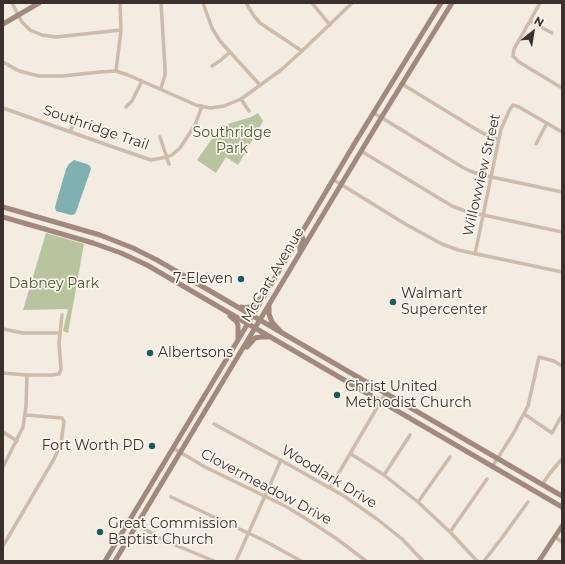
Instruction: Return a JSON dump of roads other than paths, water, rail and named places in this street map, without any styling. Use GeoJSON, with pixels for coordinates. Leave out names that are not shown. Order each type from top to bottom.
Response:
{"type":"FeatureCollection","features":[{"type":"Feature","properties":{"kind":"main road"},"geometry":{"type":"LineString","coordinates":[[3,24],[39,3]]}},
{"type":"Feature","properties":{"kind":"main road","name":"McCart Avenue"},"geometry":{"type":"LineString","coordinates":[[105,561],[248,324],[308,221],[441,3]]}},
{"type":"Feature","properties":{"kind":"main road","name":"McCart Avenue"},"geometry":{"type":"LineString","coordinates":[[116,561],[308,239],[452,3]]}},
{"type":"Feature","properties":{"kind":"main road"},"geometry":{"type":"LineString","coordinates":[[3,207],[110,239],[146,254],[562,496]]}},
{"type":"Feature","properties":{"kind":"main road"},"geometry":{"type":"LineString","coordinates":[[3,217],[108,248],[147,264],[562,507]]}},
{"type":"Feature","properties":{"kind":"main road"},"geometry":{"type":"LineString","coordinates":[[308,221],[309,226],[306,235],[308,239]]}},
{"type":"Feature","properties":{"kind":"main road"},"geometry":{"type":"LineString","coordinates":[[300,253],[300,247],[303,239],[301,234]]}},
{"type":"Feature","properties":{"kind":"main road"},"geometry":{"type":"LineString","coordinates":[[108,248],[110,239]]}},
{"type":"Feature","properties":{"kind":"main road"},"geometry":{"type":"LineString","coordinates":[[188,288],[193,281]]}},
{"type":"Feature","properties":{"kind":"main road"},"geometry":{"type":"LineString","coordinates":[[239,307],[246,308],[253,306],[267,291]]}},
{"type":"Feature","properties":{"kind":"main road"},"geometry":{"type":"LineString","coordinates":[[269,306],[269,314],[272,322],[285,335]]}},
{"type":"Feature","properties":{"kind":"main road"},"geometry":{"type":"LineString","coordinates":[[224,309],[236,321],[239,330],[238,340]]}},
{"type":"Feature","properties":{"kind":"main road"},"geometry":{"type":"LineString","coordinates":[[238,356],[255,338],[264,336],[271,337]]}},
{"type":"Feature","properties":{"kind":"main road"},"geometry":{"type":"LineString","coordinates":[[325,369],[329,361]]}},
{"type":"Feature","properties":{"kind":"main road"},"geometry":{"type":"LineString","coordinates":[[212,383],[219,387]]}},
{"type":"Feature","properties":{"kind":"main road"},"geometry":{"type":"LineString","coordinates":[[429,430],[433,422]]}},
{"type":"Feature","properties":{"kind":"main road"},"geometry":{"type":"LineString","coordinates":[[539,561],[562,526]]}},
{"type":"Feature","properties":{"kind":"street"},"geometry":{"type":"LineString","coordinates":[[12,3],[22,22],[30,30],[48,37],[121,30]]}},
{"type":"Feature","properties":{"kind":"street"},"geometry":{"type":"LineString","coordinates":[[116,71],[121,30],[120,3]]}},
{"type":"Feature","properties":{"kind":"street"},"geometry":{"type":"LineString","coordinates":[[160,88],[165,75],[161,3]]}},
{"type":"Feature","properties":{"kind":"street"},"geometry":{"type":"LineString","coordinates":[[203,3],[212,28],[220,41],[260,85]]}},
{"type":"Feature","properties":{"kind":"street"},"geometry":{"type":"LineString","coordinates":[[246,3],[260,23],[302,51]]}},
{"type":"Feature","properties":{"kind":"street"},"geometry":{"type":"LineString","coordinates":[[312,3],[330,25]]}},
{"type":"Feature","properties":{"kind":"street"},"geometry":{"type":"LineString","coordinates":[[3,62],[19,71],[39,76],[62,76],[116,71],[202,106],[210,108],[224,106],[236,102],[260,85],[302,51],[352,3]]}},
{"type":"Feature","properties":{"kind":"street"},"geometry":{"type":"LineString","coordinates":[[540,3],[514,49],[513,55],[515,60],[562,88]]}},
{"type":"Feature","properties":{"kind":"street"},"geometry":{"type":"LineString","coordinates":[[530,21],[552,33]]}},
{"type":"Feature","properties":{"kind":"street"},"geometry":{"type":"LineString","coordinates":[[212,66],[230,52]]}},
{"type":"Feature","properties":{"kind":"street"},"geometry":{"type":"LineString","coordinates":[[126,107],[132,101],[142,81]]}},
{"type":"Feature","properties":{"kind":"street"},"geometry":{"type":"LineString","coordinates":[[402,84],[479,131],[492,138],[499,139]]}},
{"type":"Feature","properties":{"kind":"street"},"geometry":{"type":"LineString","coordinates":[[241,99],[249,111]]}},
{"type":"Feature","properties":{"kind":"street","name":"Willowview Street"},"geometry":{"type":"LineString","coordinates":[[475,254],[499,139],[506,117],[512,106],[515,105],[547,123]]}},
{"type":"Feature","properties":{"kind":"street","name":"Southridge Trail"},"geometry":{"type":"LineString","coordinates":[[3,108],[145,158],[155,160],[167,157],[175,152],[190,134],[202,106]]}},
{"type":"Feature","properties":{"kind":"street"},"geometry":{"type":"LineString","coordinates":[[374,113],[462,167],[476,173],[562,192]]}},
{"type":"Feature","properties":{"kind":"street"},"geometry":{"type":"LineString","coordinates":[[70,132],[76,114]]}},
{"type":"Feature","properties":{"kind":"street"},"geometry":{"type":"LineString","coordinates":[[536,144],[547,123],[562,132]]}},
{"type":"Feature","properties":{"kind":"street"},"geometry":{"type":"LineString","coordinates":[[160,137],[169,164]]}},
{"type":"Feature","properties":{"kind":"street"},"geometry":{"type":"LineString","coordinates":[[361,151],[444,202],[465,211],[562,232]]}},
{"type":"Feature","properties":{"kind":"street"},"geometry":{"type":"LineString","coordinates":[[334,180],[432,240],[449,247],[475,254],[562,272]]}},
{"type":"Feature","properties":{"kind":"street"},"geometry":{"type":"LineString","coordinates":[[3,373],[53,375],[60,373],[59,333],[62,315]]}},
{"type":"Feature","properties":{"kind":"street"},"geometry":{"type":"LineString","coordinates":[[3,329],[23,333],[59,333]]}},
{"type":"Feature","properties":{"kind":"street"},"geometry":{"type":"LineString","coordinates":[[492,466],[524,414],[532,392],[539,357],[554,361],[562,366]]}},
{"type":"Feature","properties":{"kind":"street"},"geometry":{"type":"LineString","coordinates":[[3,467],[23,427],[26,415],[27,375]]}},
{"type":"Feature","properties":{"kind":"street"},"geometry":{"type":"LineString","coordinates":[[330,488],[386,394]]}},
{"type":"Feature","properties":{"kind":"street"},"geometry":{"type":"LineString","coordinates":[[524,414],[552,433],[562,415]]}},
{"type":"Feature","properties":{"kind":"street"},"geometry":{"type":"LineString","coordinates":[[3,546],[54,459],[61,443],[64,422],[62,418],[26,415]]}},
{"type":"Feature","properties":{"kind":"street","name":"Woodlark Drive"},"geometry":{"type":"LineString","coordinates":[[214,424],[330,488],[377,519],[402,539],[423,561]]}},
{"type":"Feature","properties":{"kind":"street"},"geometry":{"type":"LineString","coordinates":[[3,432],[17,441]]}},
{"type":"Feature","properties":{"kind":"street"},"geometry":{"type":"LineString","coordinates":[[384,475],[410,435]]}},
{"type":"Feature","properties":{"kind":"street","name":"Clovermeadow Drive"},"geometry":{"type":"LineString","coordinates":[[173,448],[211,470],[305,518],[337,538],[366,561]]}},
{"type":"Feature","properties":{"kind":"street"},"geometry":{"type":"LineString","coordinates":[[351,454],[384,475],[418,502],[450,532],[477,561]]}},
{"type":"Feature","properties":{"kind":"street"},"geometry":{"type":"LineString","coordinates":[[418,502],[450,457]]}},
{"type":"Feature","properties":{"kind":"street"},"geometry":{"type":"LineString","coordinates":[[542,485],[562,459]]}},
{"type":"Feature","properties":{"kind":"street"},"geometry":{"type":"LineString","coordinates":[[236,561],[281,460]]}},
{"type":"Feature","properties":{"kind":"street"},"geometry":{"type":"LineString","coordinates":[[450,532],[487,479]]}},
{"type":"Feature","properties":{"kind":"street"},"geometry":{"type":"LineString","coordinates":[[171,497],[248,533],[301,561]]}},
{"type":"Feature","properties":{"kind":"street"},"geometry":{"type":"LineString","coordinates":[[484,561],[528,502]]}},
{"type":"Feature","properties":{"kind":"street"},"geometry":{"type":"LineString","coordinates":[[130,520],[163,540],[214,561]]}},
{"type":"Feature","properties":{"kind":"street"},"geometry":{"type":"LineString","coordinates":[[555,537],[562,542]]}},
{"type":"Feature","properties":{"kind":"water"},"geometry":{"type":"Polygon","coordinates":[[[74,160],[87,164],[91,169],[75,214],[71,215],[56,211],[55,207],[66,169],[74,160]]]}},
{"type":"Feature","properties":{"kind":"place","name":"7-Eleven"},"geometry":{"type":"Point","coordinates":[241,279]}},
{"type":"Feature","properties":{"kind":"place","name":"Walmart Supercenter"},"geometry":{"type":"Point","coordinates":[393,302]}},
{"type":"Feature","properties":{"kind":"place","name":"Albertsons"},"geometry":{"type":"Point","coordinates":[150,353]}},
{"type":"Feature","properties":{"kind":"place","name":"Christ United Methodist Church"},"geometry":{"type":"Point","coordinates":[337,395]}},
{"type":"Feature","properties":{"kind":"place","name":"Fort Worth PD"},"geometry":{"type":"Point","coordinates":[152,446]}},
{"type":"Feature","properties":{"kind":"place","name":"Great Commission Baptist Church"},"geometry":{"type":"Point","coordinates":[100,532]}},
{"type":"Feature","properties":{"kind":"park label","name":"Southridge Park"},"geometry":{"type":"Point","coordinates":[232,142]}},
{"type":"Feature","properties":{"kind":"park label","name":"Dabney Park"},"geometry":{"type":"Point","coordinates":[54,284]}}]}
